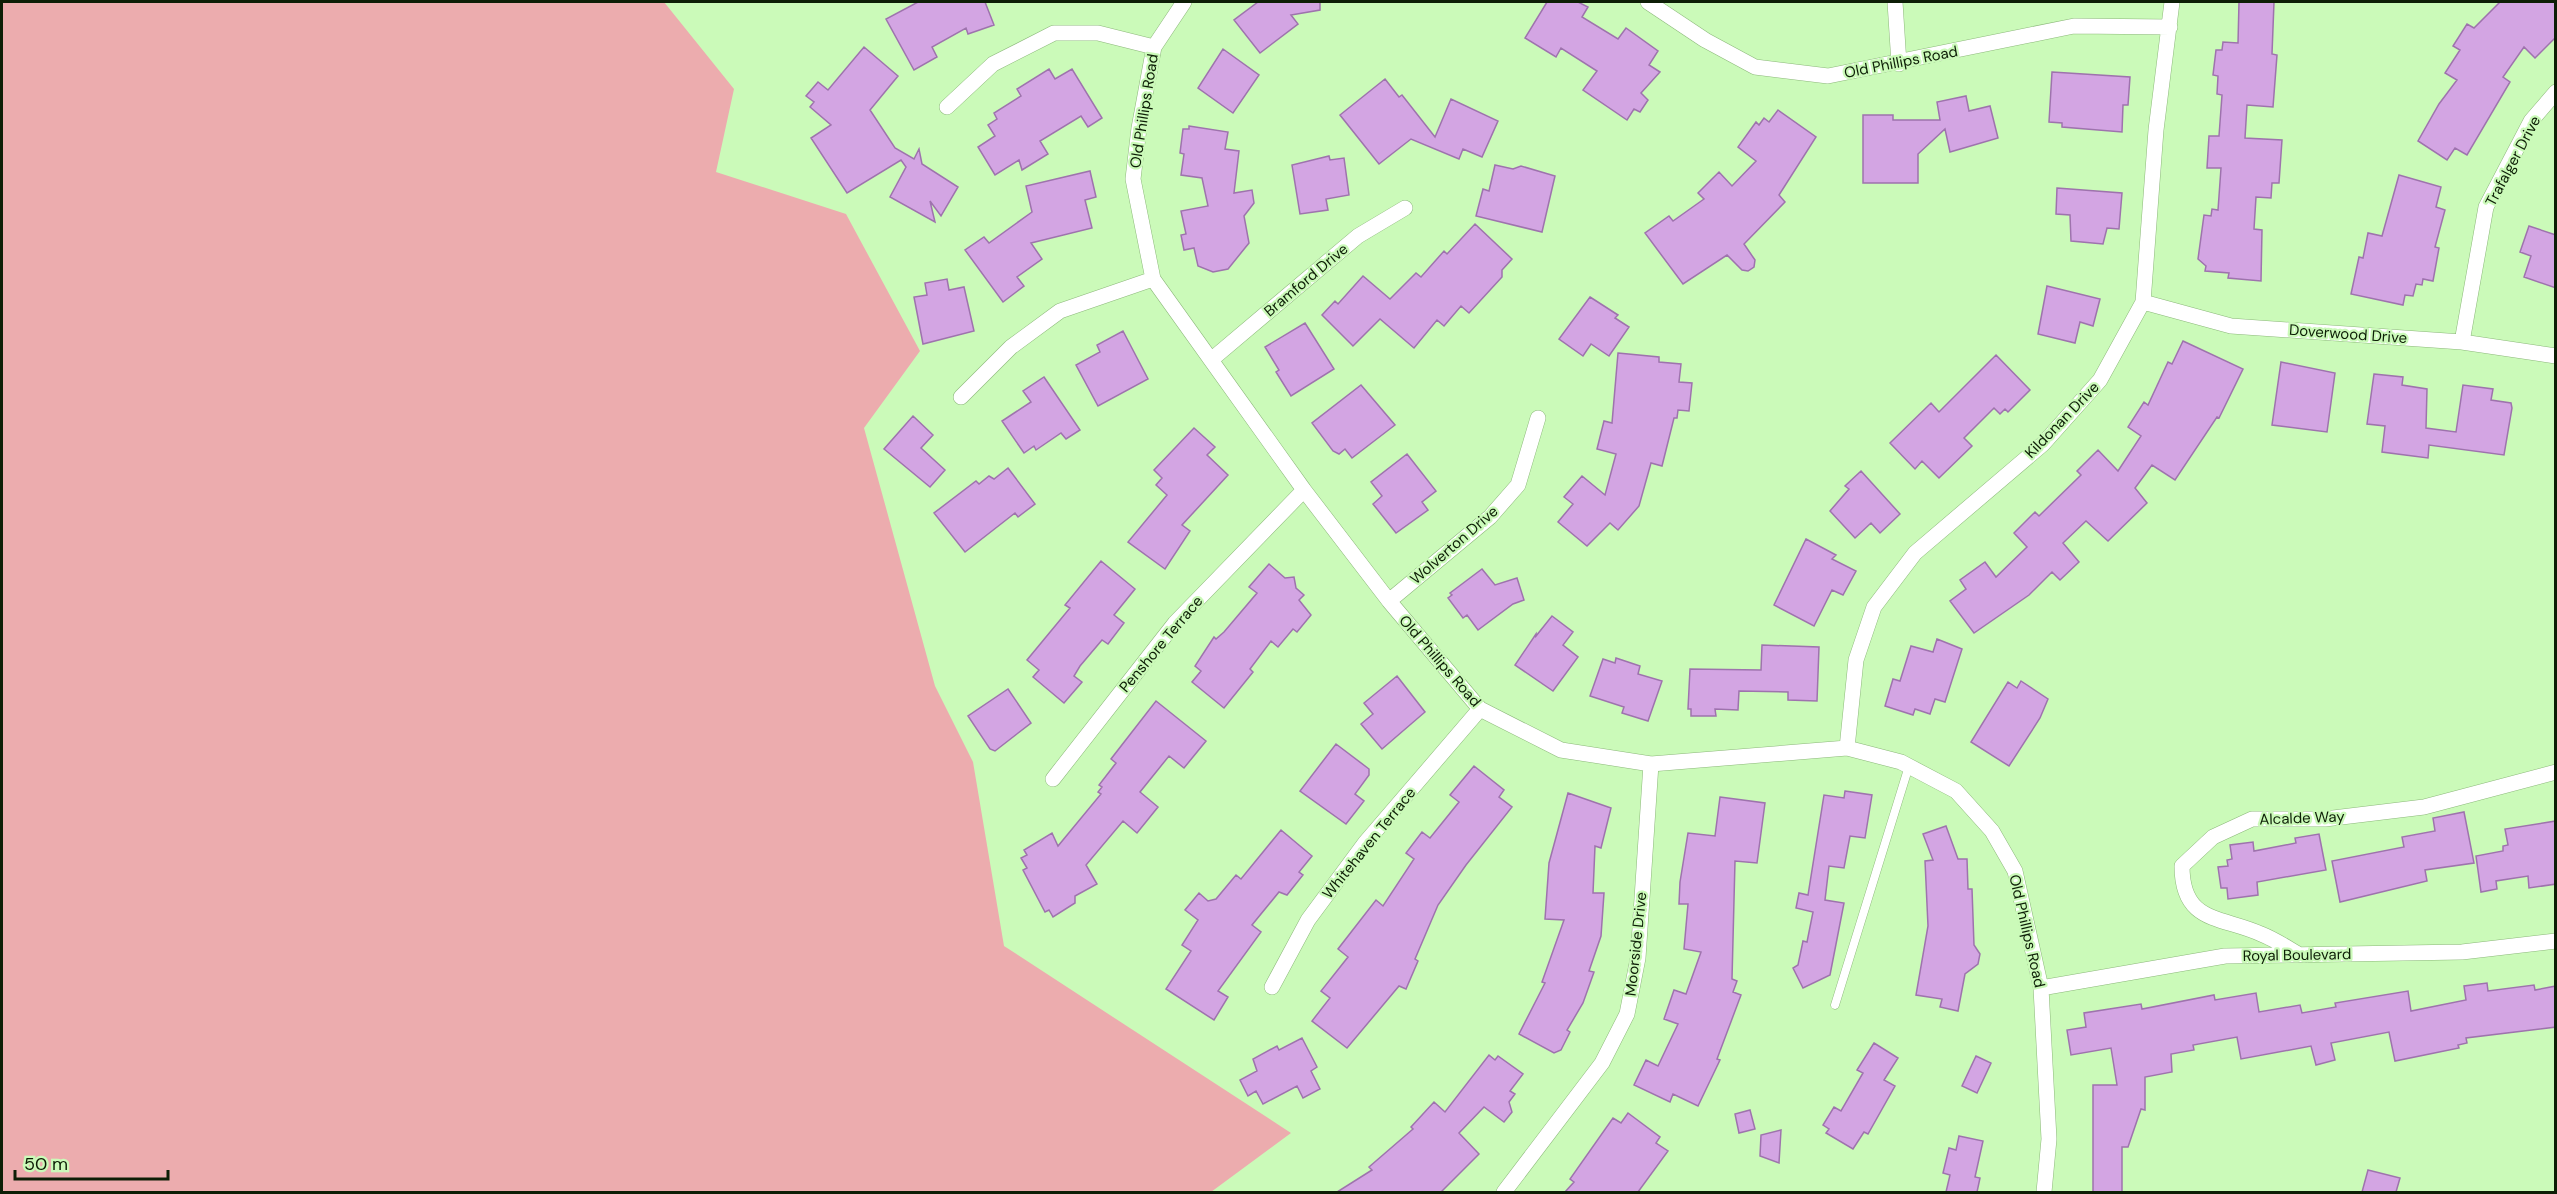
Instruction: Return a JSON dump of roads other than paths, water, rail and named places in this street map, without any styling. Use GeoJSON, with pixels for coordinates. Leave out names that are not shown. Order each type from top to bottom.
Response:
{"type":"FeatureCollection","features":[{"type":"Feature","properties":{"kind":"street","name":"Old Phillips Road"},"geometry":{"type":"LineString","coordinates":[[1184,2],[1154,47],[1139,128],[1133,179],[1153,279],[1304,490],[1389,602],[1480,709],[1561,750],[1651,764],[1847,748],[1909,766],[1956,791],[1992,831],[2015,871],[2041,988],[2049,1139],[2043,1192]]}},
{"type":"Feature","properties":{"kind":"street","name":"Old Phillips Road"},"geometry":{"type":"LineString","coordinates":[[1648,2],[1705,40],[1755,67],[1828,76],[1899,64],[2074,26],[2170,27]]}},
{"type":"Feature","properties":{"kind":"street"},"geometry":{"type":"LineString","coordinates":[[1895,2],[1899,64]]}},
{"type":"Feature","properties":{"kind":"street","name":"Kildonan Drive"},"geometry":{"type":"LineString","coordinates":[[1847,748],[1856,660],[1874,608],[1915,553],[2043,444],[2100,380],[2143,302],[2156,130],[2172,2]]}},
{"type":"Feature","properties":{"kind":"street"},"geometry":{"type":"LineString","coordinates":[[947,107],[993,64],[1054,33],[1098,33],[1154,47]]}},
{"type":"Feature","properties":{"kind":"street","name":"Trafalger Drive"},"geometry":{"type":"LineString","coordinates":[[2462,342],[2486,207],[2531,122],[2556,92]]}},
{"type":"Feature","properties":{"kind":"street","name":"Bramford Drive"},"geometry":{"type":"LineString","coordinates":[[1211,360],[1358,236],[1405,208]]}},
{"type":"Feature","properties":{"kind":"street"},"geometry":{"type":"LineString","coordinates":[[961,397],[1011,347],[1060,311],[1153,279]]}},
{"type":"Feature","properties":{"kind":"street","name":"Doverwood Drive"},"geometry":{"type":"LineString","coordinates":[[2143,302],[2231,326],[2462,342],[2556,356]]}},
{"type":"Feature","properties":{"kind":"street","name":"Wolverton Drive"},"geometry":{"type":"LineString","coordinates":[[1389,602],[1490,517],[1518,486],[1538,418]]}},
{"type":"Feature","properties":{"kind":"street","name":"Penshore Terrace"},"geometry":{"type":"LineString","coordinates":[[1053,779],[1175,623],[1304,490]]}},
{"type":"Feature","properties":{"kind":"street","name":"Whitehaven Terrace"},"geometry":{"type":"LineString","coordinates":[[1272,987],[1308,920],[1365,843],[1480,709]]}},
{"type":"Feature","properties":{"kind":"street","name":"Moorside Drive"},"geometry":{"type":"LineString","coordinates":[[1504,1192],[1602,1063],[1628,1014],[1638,958],[1651,764]]}},
{"type":"Feature","properties":{"kind":"street","name":"Alcalde Way"},"geometry":{"type":"LineString","coordinates":[[2298,954],[2260,933],[2213,920],[2197,909],[2182,887],[2182,866],[2213,837],[2252,819],[2325,819],[2424,807],[2556,771]]}},
{"type":"Feature","properties":{"kind":"street","name":"Royal Boulevard"},"geometry":{"type":"LineString","coordinates":[[2041,988],[2225,956],[2462,952],[2556,941]]}},
{"type":"Feature","properties":{"kind":"lane"},"geometry":{"type":"LineString","coordinates":[[1835,1005],[1909,766]]}}]}
